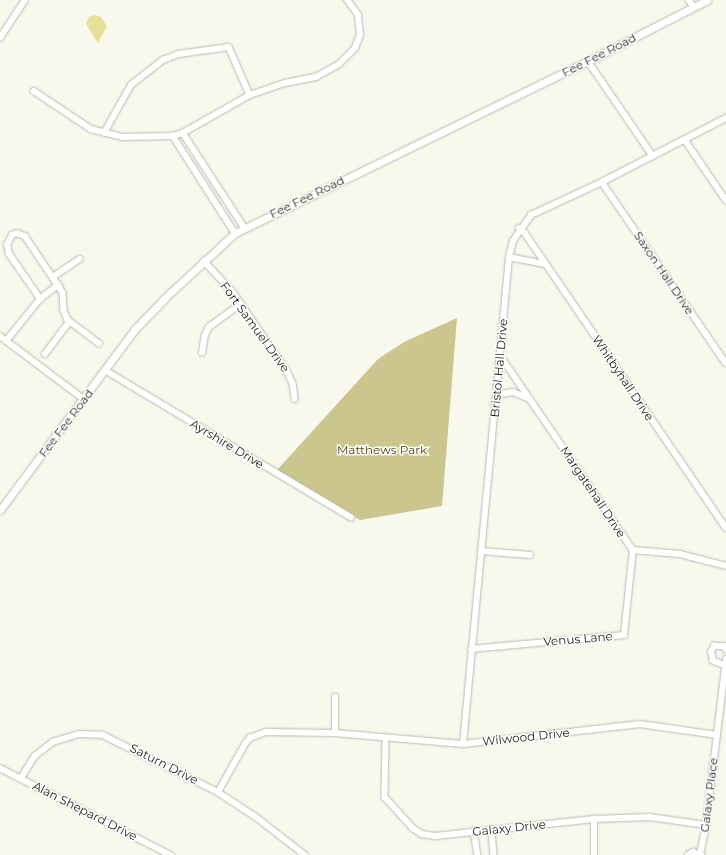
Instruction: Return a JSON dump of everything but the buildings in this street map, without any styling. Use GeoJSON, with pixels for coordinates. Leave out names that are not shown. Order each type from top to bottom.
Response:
{"type":"FeatureCollection","features":[{"type":"Feature","properties":{"kind":"street"},"geometry":{"type":"LineString","coordinates":[[0,38],[25,0]]}},
{"type":"Feature","properties":{"kind":"street"},"geometry":{"type":"LineString","coordinates":[[34,90],[91,129],[122,137],[173,136],[183,133],[250,96],[285,83],[316,77],[338,64],[359,42],[361,28],[358,15],[347,0]]}},
{"type":"Feature","properties":{"kind":"street"},"geometry":{"type":"LineString","coordinates":[[689,0],[694,7]]}},
{"type":"Feature","properties":{"kind":"street","name":"Fee Fee Road"},"geometry":{"type":"LineString","coordinates":[[0,510],[139,325],[204,261],[235,233],[244,227],[588,61],[707,0]]}},
{"type":"Feature","properties":{"kind":"street"},"geometry":{"type":"LineString","coordinates":[[104,133],[131,85],[163,60],[179,54],[229,46],[250,96]]}},
{"type":"Feature","properties":{"kind":"street"},"geometry":{"type":"LineString","coordinates":[[588,61],[653,156]]}},
{"type":"Feature","properties":{"kind":"street","name":"Bristol Hall Drive"},"geometry":{"type":"LineString","coordinates":[[463,744],[509,257],[519,228],[531,215],[602,182],[726,118]]}},
{"type":"Feature","properties":{"kind":"street"},"geometry":{"type":"LineString","coordinates":[[183,133],[244,227]]}},
{"type":"Feature","properties":{"kind":"street"},"geometry":{"type":"LineString","coordinates":[[173,136],[235,233]]}},
{"type":"Feature","properties":{"kind":"street"},"geometry":{"type":"LineString","coordinates":[[685,140],[726,200]]}},
{"type":"Feature","properties":{"kind":"street","name":"Saxon Hall Drive"},"geometry":{"type":"LineString","coordinates":[[602,182],[726,363]]}},
{"type":"Feature","properties":{"kind":"street","name":"Whitbyhall Drive"},"geometry":{"type":"LineString","coordinates":[[519,228],[525,232],[545,264],[726,528]]}},
{"type":"Feature","properties":{"kind":"street"},"geometry":{"type":"LineString","coordinates":[[40,299],[9,254],[7,245],[9,237],[17,233],[24,235],[63,293],[64,310],[68,320],[68,325],[46,354]]}},
{"type":"Feature","properties":{"kind":"street"},"geometry":{"type":"LineString","coordinates":[[509,257],[545,264]]}},
{"type":"Feature","properties":{"kind":"street"},"geometry":{"type":"LineString","coordinates":[[53,277],[80,259]]}},
{"type":"Feature","properties":{"kind":"street","name":"Fort Samuel Drive"},"geometry":{"type":"LineString","coordinates":[[204,261],[241,304],[291,378],[295,399]]}},
{"type":"Feature","properties":{"kind":"street"},"geometry":{"type":"LineString","coordinates":[[6,341],[40,299],[58,285]]}},
{"type":"Feature","properties":{"kind":"street"},"geometry":{"type":"LineString","coordinates":[[202,353],[205,335],[209,327],[241,304]]}},
{"type":"Feature","properties":{"kind":"street"},"geometry":{"type":"LineString","coordinates":[[68,320],[99,343]]}},
{"type":"Feature","properties":{"kind":"street"},"geometry":{"type":"LineString","coordinates":[[0,336],[84,399]]}},
{"type":"Feature","properties":{"kind":"street","name":"Margatehall Drive"},"geometry":{"type":"LineString","coordinates":[[500,356],[633,550],[680,554],[725,565]]}},
{"type":"Feature","properties":{"kind":"street","name":"Ayrshire Drive"},"geometry":{"type":"LineString","coordinates":[[105,370],[351,517]]}},
{"type":"Feature","properties":{"kind":"street"},"geometry":{"type":"LineString","coordinates":[[496,395],[513,392],[530,399]]}},
{"type":"Feature","properties":{"kind":"street","name":"Venus Lane"},"geometry":{"type":"LineString","coordinates":[[472,649],[624,635],[633,550]]}},
{"type":"Feature","properties":{"kind":"street"},"geometry":{"type":"LineString","coordinates":[[481,551],[530,555]]}},
{"type":"Feature","properties":{"kind":"street"},"geometry":{"type":"LineString","coordinates":[[723,665],[713,661],[710,652],[714,646],[724,646],[726,649]]}},
{"type":"Feature","properties":{"kind":"street","name":"Galaxy Place"},"geometry":{"type":"LineString","coordinates":[[688,855],[693,852],[701,854],[725,672],[723,665],[726,659]]}},
{"type":"Feature","properties":{"kind":"street"},"geometry":{"type":"LineString","coordinates":[[335,697],[335,733]]}},
{"type":"Feature","properties":{"kind":"street","name":"Wilwood Drive"},"geometry":{"type":"LineString","coordinates":[[218,792],[245,744],[256,735],[277,732],[335,733],[463,744],[640,724],[716,735]]}},
{"type":"Feature","properties":{"kind":"street","name":"Saturn Drive"},"geometry":{"type":"LineString","coordinates":[[21,778],[35,756],[53,742],[69,736],[95,734],[122,743],[218,792],[262,821],[305,855]]}},
{"type":"Feature","properties":{"kind":"street","name":"Galaxy Drive"},"geometry":{"type":"LineString","coordinates":[[386,738],[384,788],[386,797],[396,811],[422,834],[435,836],[594,819],[650,817],[706,825]]}},
{"type":"Feature","properties":{"kind":"street","name":"Alan Shepard Drive"},"geometry":{"type":"LineString","coordinates":[[0,768],[170,855]]}},
{"type":"Feature","properties":{"kind":"street"},"geometry":{"type":"LineString","coordinates":[[594,819],[594,855]]}},
{"type":"Feature","properties":{"kind":"street"},"geometry":{"type":"LineString","coordinates":[[492,829],[494,855]]}},
{"type":"Feature","properties":{"kind":"street"},"geometry":{"type":"LineString","coordinates":[[474,831],[478,855]]}},
{"type":"Feature","properties":{"kind":"green space","name":"Matthews Park"},"geometry":{"type":"Polygon","coordinates":[[[457,318],[442,506],[360,520],[277,470],[378,359],[404,342],[457,318]]]}},
{"type":"Feature","properties":{"kind":"shaded area"},"geometry":{"type":"Polygon","coordinates":[[[94,15],[101,17],[107,26],[98,43],[86,24],[89,17],[94,15]]]}}]}
